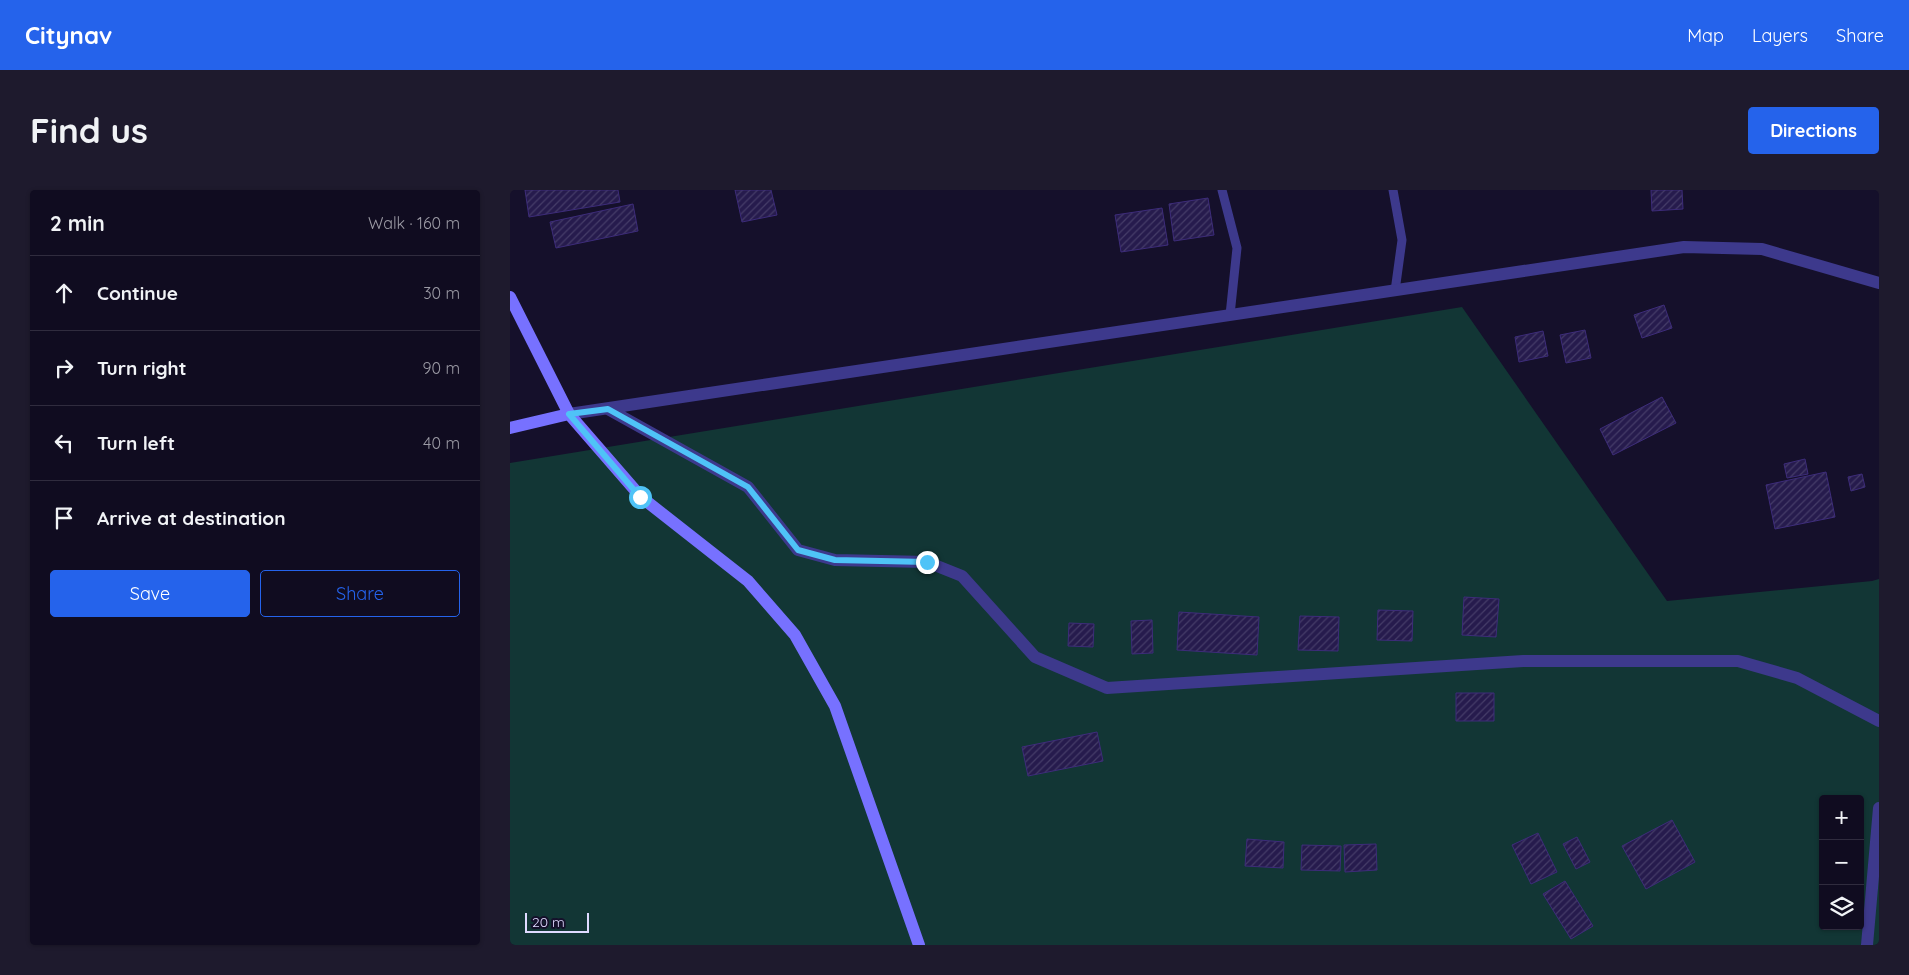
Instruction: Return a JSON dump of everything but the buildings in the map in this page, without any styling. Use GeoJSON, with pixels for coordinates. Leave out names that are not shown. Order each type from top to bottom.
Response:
{"type":"FeatureCollection","features":[{"type":"Feature","properties":{"kind":"main road"},"geometry":{"type":"LineString","coordinates":[[510,297],[569,414],[640,497],[748,581],[794,635],[835,706],[919,945]]}},
{"type":"Feature","properties":{"kind":"main road"},"geometry":{"type":"LineString","coordinates":[[510,428],[569,414]]}},
{"type":"Feature","properties":{"kind":"street"},"geometry":{"type":"LineString","coordinates":[[569,414],[1684,248],[1762,249],[1879,283]]}},
{"type":"Feature","properties":{"kind":"street"},"geometry":{"type":"LineString","coordinates":[[608,409],[748,487],[798,550],[835,560],[927,562],[962,576],[1035,657],[1107,688],[1523,661],[1738,661],[1797,678],[1879,721]]}},
{"type":"Feature","properties":{"kind":"street"},"geometry":{"type":"LineString","coordinates":[[1867,945],[1879,808]]}},
{"type":"Feature","properties":{"kind":"lane"},"geometry":{"type":"LineString","coordinates":[[1222,190],[1237,248],[1230,315]]}},
{"type":"Feature","properties":{"kind":"lane"},"geometry":{"type":"LineString","coordinates":[[1393,190],[1402,240],[1396,291]]}},
{"type":"Feature","properties":{"kind":"green space"},"geometry":{"type":"Polygon","coordinates":[[[1462,307],[1667,601],[1879,579],[1879,945],[510,945],[510,463],[1462,307]]]}},
{"type":"Feature","properties":{"kind":"route"},"geometry":{"type":"LineString","coordinates":[[640,497],[569,414],[608,409],[748,487],[798,550],[835,560],[927,562]]}}]}
